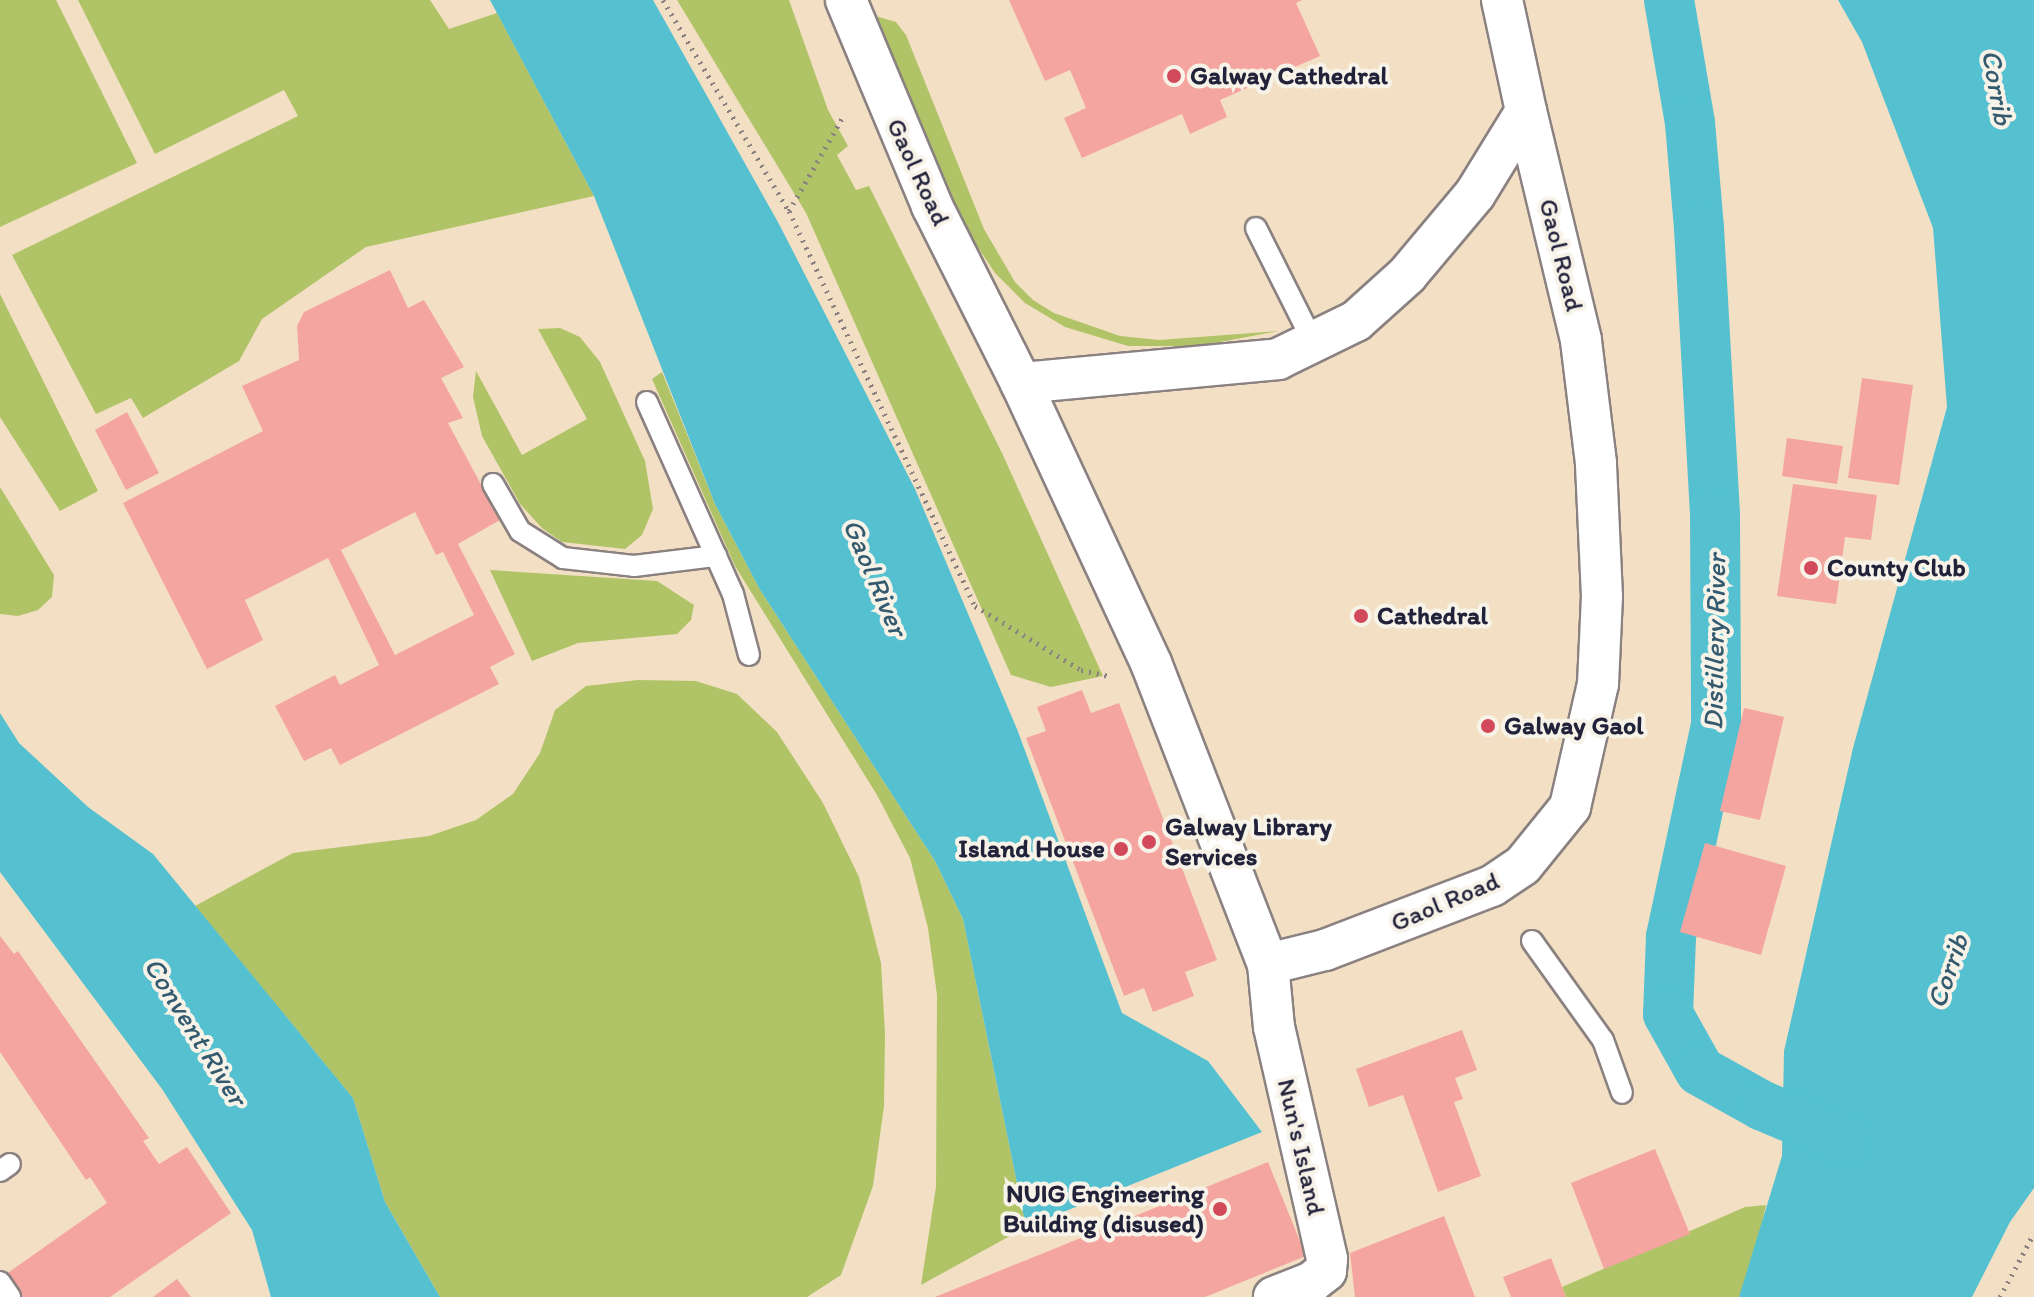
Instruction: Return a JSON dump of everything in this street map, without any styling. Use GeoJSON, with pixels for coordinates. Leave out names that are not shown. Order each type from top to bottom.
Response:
{"type":"FeatureCollection","features":[{"type":"Feature","properties":{"kind":"street","name":"Gaol Road"},"geometry":{"type":"LineString","coordinates":[[846,0],[932,206],[1021,383],[1151,663],[1268,964],[1325,950],[1492,886],[1523,865],[1570,807],[1598,684],[1602,597],[1596,463],[1581,340],[1502,0]]}},
{"type":"Feature","properties":{"kind":"street"},"geometry":{"type":"LineString","coordinates":[[1021,383],[1214,368],[1278,359],[1314,344],[1356,321],[1407,275],[1475,194],[1526,111]]}},
{"type":"Feature","properties":{"kind":"street","name":"Nun's Island"},"geometry":{"type":"LineString","coordinates":[[1268,964],[1274,1027],[1327,1259],[1326,1271],[1312,1282],[1274,1297]]}},
{"type":"Feature","properties":{"kind":"lane"},"geometry":{"type":"LineString","coordinates":[[1256,228],[1314,344]]}},
{"type":"Feature","properties":{"kind":"lane"},"geometry":{"type":"LineString","coordinates":[[647,402],[733,594],[749,655]]}},
{"type":"Feature","properties":{"kind":"lane"},"geometry":{"type":"LineString","coordinates":[[493,484],[520,531],[563,558],[634,566],[716,556]]}},
{"type":"Feature","properties":{"kind":"lane"},"geometry":{"type":"LineString","coordinates":[[1532,941],[1603,1040],[1622,1093]]}},
{"type":"Feature","properties":{"kind":"lane"},"geometry":{"type":"LineString","coordinates":[[0,1282],[10,1297]]}},
{"type":"Feature","properties":{"kind":"path"},"geometry":{"type":"LineString","coordinates":[[663,0],[789,211],[975,606],[1081,670],[1112,676]]}},
{"type":"Feature","properties":{"kind":"path"},"geometry":{"type":"LineString","coordinates":[[789,211],[844,115]]}},
{"type":"Feature","properties":{"kind":"path"},"geometry":{"type":"LineString","coordinates":[[2000,1297],[2034,1233]]}},
{"type":"Feature","properties":{"kind":"green space"},"geometry":{"type":"Polygon","coordinates":[[[0,0],[56,0],[137,163],[0,227],[0,0]]]}},
{"type":"Feature","properties":{"kind":"green space"},"geometry":{"type":"Polygon","coordinates":[[[78,0],[430,0],[449,29],[497,13],[594,196],[366,247],[262,319],[239,361],[143,418],[131,398],[96,414],[12,255],[298,116],[284,90],[155,154],[78,0]]]}},
{"type":"Feature","properties":{"kind":"green space"},"geometry":{"type":"Polygon","coordinates":[[[677,0],[789,0],[828,110],[848,146],[837,155],[856,190],[869,186],[1002,453],[1103,676],[1051,687],[1011,675],[806,213],[677,0]]]}},
{"type":"Feature","properties":{"kind":"green space"},"geometry":{"type":"Polygon","coordinates":[[[875,16],[896,22],[906,35],[984,229],[1015,282],[1033,300],[1054,313],[1120,336],[1159,340],[1279,331],[1199,346],[1128,346],[1065,327],[1025,303],[995,273],[961,222],[875,16]]]}},
{"type":"Feature","properties":{"kind":"green space"},"geometry":{"type":"Polygon","coordinates":[[[0,294],[98,491],[60,511],[0,417],[0,294]]]}},
{"type":"Feature","properties":{"kind":"green space"},"geometry":{"type":"Polygon","coordinates":[[[560,328],[580,337],[600,362],[645,461],[653,509],[642,535],[625,549],[562,542],[542,528],[520,504],[482,436],[473,397],[476,371],[522,455],[587,419],[538,329],[560,328]]]}},
{"type":"Feature","properties":{"kind":"green space"},"geometry":{"type":"Polygon","coordinates":[[[662,372],[715,504],[759,588],[935,861],[963,919],[1026,1227],[921,1285],[936,1187],[937,995],[928,928],[910,858],[877,795],[735,566],[652,379],[662,372]]]}},
{"type":"Feature","properties":{"kind":"green space"},"geometry":{"type":"Polygon","coordinates":[[[0,487],[54,575],[52,597],[38,610],[18,616],[0,614],[0,487]]]}},
{"type":"Feature","properties":{"kind":"green space"},"geometry":{"type":"Polygon","coordinates":[[[490,570],[657,581],[694,605],[691,620],[677,634],[578,643],[532,661],[490,570]]]}},
{"type":"Feature","properties":{"kind":"green space"},"geometry":{"type":"Polygon","coordinates":[[[638,680],[696,681],[737,694],[777,732],[823,803],[859,877],[881,963],[885,1033],[884,1106],[873,1186],[841,1275],[807,1297],[440,1297],[385,1202],[353,1098],[195,906],[293,853],[429,836],[476,820],[513,794],[540,753],[555,710],[586,686],[638,680]]]}},
{"type":"Feature","properties":{"kind":"green space"},"geometry":{"type":"Polygon","coordinates":[[[1766,1205],[1746,1297],[1566,1297],[1562,1287],[1745,1207],[1766,1205]]]}},
{"type":"Feature","properties":{"kind":"water","name":"Gaol River"},"geometry":{"type":"Polygon","coordinates":[[[490,0],[653,0],[779,224],[915,489],[1017,729],[1122,1013],[1208,1061],[1262,1132],[1026,1227],[963,919],[935,861],[759,588],[715,504],[594,196],[490,0]]]}},
{"type":"Feature","properties":{"kind":"water","name":"Corrib"},"geometry":{"type":"Polygon","coordinates":[[[1838,0],[2034,0],[2034,1188],[2010,1222],[1972,1297],[1739,1297],[1782,1156],[1784,1051],[1853,748],[1947,407],[1933,228],[1862,42],[1838,0]]]}},
{"type":"Feature","properties":{"kind":"water","name":"Convent River"},"geometry":{"type":"Polygon","coordinates":[[[0,713],[19,743],[88,807],[153,854],[353,1098],[385,1202],[440,1297],[271,1297],[252,1230],[162,1089],[0,872],[0,713]]]}},
{"type":"Feature","properties":{"kind":"building","name":"Galway Cathedral"},"geometry":{"type":"Polygon","coordinates":[[[1009,0],[1302,0],[1296,3],[1320,56],[1220,100],[1227,117],[1190,134],[1182,114],[1082,158],[1064,118],[1086,108],[1070,70],[1045,81],[1009,0]]]}},
{"type":"Feature","properties":{"kind":"building"},"geometry":{"type":"Polygon","coordinates":[[[390,270],[408,308],[424,300],[464,367],[441,378],[463,418],[448,423],[500,520],[458,544],[515,654],[490,667],[499,684],[340,765],[331,748],[304,761],[275,706],[335,675],[340,685],[379,665],[328,558],[245,600],[263,640],[207,669],[123,503],[263,431],[242,386],[299,360],[297,326],[304,312],[390,270]],[[415,512],[341,550],[395,655],[474,615],[443,552],[436,555],[415,512]]]}},
{"type":"Feature","properties":{"kind":"building"},"geometry":{"type":"Polygon","coordinates":[[[1862,378],[1913,385],[1899,485],[1848,478],[1862,378]]]}},
{"type":"Feature","properties":{"kind":"building"},"geometry":{"type":"Polygon","coordinates":[[[127,412],[159,473],[126,490],[95,430],[127,412]]]}},
{"type":"Feature","properties":{"kind":"building"},"geometry":{"type":"Polygon","coordinates":[[[1787,438],[1843,446],[1837,484],[1782,476],[1787,438]]]}},
{"type":"Feature","properties":{"kind":"building","name":"County Club"},"geometry":{"type":"Polygon","coordinates":[[[1793,484],[1877,495],[1871,540],[1845,537],[1836,604],[1777,596],[1793,484]]]}},
{"type":"Feature","properties":{"kind":"building","name":"Island House"},"geometry":{"type":"Polygon","coordinates":[[[1082,690],[1091,713],[1119,703],[1217,960],[1185,972],[1194,996],[1153,1012],[1144,988],[1124,996],[1026,738],[1046,731],[1037,707],[1082,690]]]}},
{"type":"Feature","properties":{"kind":"building"},"geometry":{"type":"Polygon","coordinates":[[[1744,708],[1784,717],[1760,820],[1720,811],[1744,708]]]}},
{"type":"Feature","properties":{"kind":"building"},"geometry":{"type":"Polygon","coordinates":[[[1705,843],[1786,866],[1761,955],[1680,932],[1705,843]]]}},
{"type":"Feature","properties":{"kind":"building"},"geometry":{"type":"Polygon","coordinates":[[[0,936],[14,954],[18,951],[149,1138],[143,1141],[159,1164],[187,1147],[231,1213],[110,1297],[16,1297],[2,1277],[107,1203],[90,1177],[86,1180],[0,1052],[0,936]]]}},
{"type":"Feature","properties":{"kind":"building"},"geometry":{"type":"Polygon","coordinates":[[[1462,1030],[1477,1070],[1455,1078],[1463,1099],[1454,1102],[1481,1176],[1438,1192],[1403,1095],[1369,1107],[1356,1069],[1462,1030]]]}},
{"type":"Feature","properties":{"kind":"building"},"geometry":{"type":"Polygon","coordinates":[[[1655,1149],[1690,1234],[1604,1269],[1571,1183],[1655,1149]]]}},
{"type":"Feature","properties":{"kind":"building","name":"NUIG Engineering Building (disused)"},"geometry":{"type":"Polygon","coordinates":[[[1268,1162],[1306,1256],[1205,1297],[935,1297],[1268,1162]]]}},
{"type":"Feature","properties":{"kind":"building"},"geometry":{"type":"Polygon","coordinates":[[[1444,1216],[1475,1297],[1355,1297],[1350,1253],[1444,1216]]]}},
{"type":"Feature","properties":{"kind":"building"},"geometry":{"type":"Polygon","coordinates":[[[1551,1258],[1566,1297],[1511,1297],[1503,1277],[1551,1258]]]}},
{"type":"Feature","properties":{"kind":"building"},"geometry":{"type":"Polygon","coordinates":[[[177,1279],[191,1297],[153,1297],[177,1279]]]}},
{"type":"Feature","properties":{"kind":"waterway","name":"Distillery River"},"geometry":{"type":"LineString","coordinates":[[1669,0],[1690,123],[1699,228],[1715,515],[1716,725],[1671,937],[1668,1014],[1700,1071],[1763,1106],[1847,1141]]}},
{"type":"Feature","properties":{"kind":"place","name":"Galway Cathedral"},"geometry":{"type":"Point","coordinates":[1174,76]}},
{"type":"Feature","properties":{"kind":"place","name":"County Club"},"geometry":{"type":"Point","coordinates":[1811,568]}},
{"type":"Feature","properties":{"kind":"place","name":"Cathedral"},"geometry":{"type":"Point","coordinates":[1361,616]}},
{"type":"Feature","properties":{"kind":"place","name":"Galway Gaol"},"geometry":{"type":"Point","coordinates":[1488,726]}},
{"type":"Feature","properties":{"kind":"place","name":"Galway Library Services"},"geometry":{"type":"Point","coordinates":[1149,842]}},
{"type":"Feature","properties":{"kind":"place","name":"Island House"},"geometry":{"type":"Point","coordinates":[1121,849]}},
{"type":"Feature","properties":{"kind":"place","name":"NUIG Engineering Building (disused)"},"geometry":{"type":"Point","coordinates":[1220,1209]}}]}
